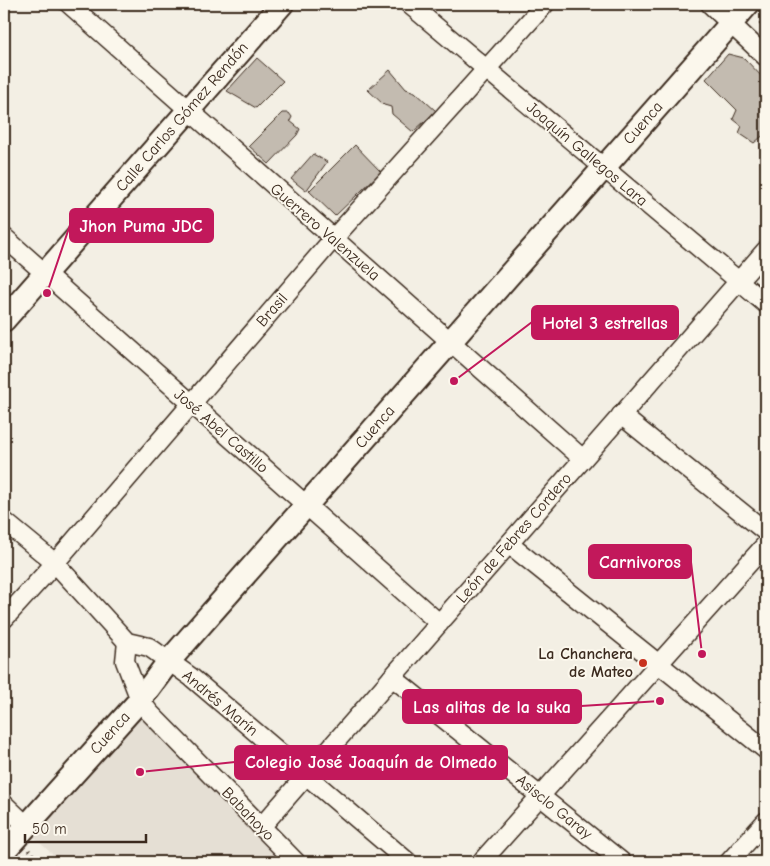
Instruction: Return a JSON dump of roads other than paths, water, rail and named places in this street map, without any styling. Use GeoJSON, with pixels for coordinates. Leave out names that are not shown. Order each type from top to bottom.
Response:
{"type":"FeatureCollection","features":[{"type":"Feature","properties":{"kind":"main road","name":"Calle Carlos Gómez Rendón"},"geometry":{"type":"LineString","coordinates":[[4,320],[282,4]]}},
{"type":"Feature","properties":{"kind":"main road","name":"Cuenca"},"geometry":{"type":"LineString","coordinates":[[4,851],[140,700],[169,661],[748,4]]}},
{"type":"Feature","properties":{"kind":"street","name":"Guerrero Valenzuela"},"geometry":{"type":"LineString","coordinates":[[69,4],[583,459]]}},
{"type":"Feature","properties":{"kind":"street","name":"Joaquín Gallegos Lara"},"geometry":{"type":"LineString","coordinates":[[409,4],[766,304]]}},
{"type":"Feature","properties":{"kind":"street","name":"Brasil"},"geometry":{"type":"LineString","coordinates":[[4,619],[55,563],[333,239],[545,4]]}},
{"type":"Feature","properties":{"kind":"street"},"geometry":{"type":"LineString","coordinates":[[710,4],[766,57]]}},
{"type":"Feature","properties":{"kind":"street","name":"José Abel Castillo"},"geometry":{"type":"LineString","coordinates":[[4,237],[191,405],[439,623]]}},
{"type":"Feature","properties":{"kind":"street","name":"León de Febres Cordero"},"geometry":{"type":"LineString","coordinates":[[261,827],[766,250]]}},
{"type":"Feature","properties":{"kind":"street"},"geometry":{"type":"LineString","coordinates":[[621,415],[766,532]]}},
{"type":"Feature","properties":{"kind":"street"},"geometry":{"type":"LineString","coordinates":[[4,521],[55,563],[127,642],[149,646],[169,661]]}},
{"type":"Feature","properties":{"kind":"street"},"geometry":{"type":"LineString","coordinates":[[509,544],[766,750]]}},
{"type":"Feature","properties":{"kind":"street"},"geometry":{"type":"LineString","coordinates":[[481,862],[766,544]]}},
{"type":"Feature","properties":{"kind":"street","name":"Babahoyo"},"geometry":{"type":"LineString","coordinates":[[127,642],[125,660],[140,700],[296,862]]}},
{"type":"Feature","properties":{"kind":"street","name":"Andrés Marín"},"geometry":{"type":"LineString","coordinates":[[169,661],[191,677],[408,862]]}},
{"type":"Feature","properties":{"kind":"street","name":"Asisclo Garay"},"geometry":{"type":"LineString","coordinates":[[392,678],[622,862]]}},
{"type":"Feature","properties":{"kind":"street"},"geometry":{"type":"LineString","coordinates":[[4,804],[26,826]]}},
{"type":"Feature","properties":{"kind":"street"},"geometry":{"type":"LineString","coordinates":[[729,862],[766,821]]}},
{"type":"Feature","properties":{"kind":"place","name":"Jhon Puma JDC"},"geometry":{"type":"Point","coordinates":[47,293]}},
{"type":"Feature","properties":{"kind":"place","name":"Hotel 3 estrellas"},"geometry":{"type":"Point","coordinates":[454,381]}},
{"type":"Feature","properties":{"kind":"place","name":"Carnivoros"},"geometry":{"type":"Point","coordinates":[702,654]}},
{"type":"Feature","properties":{"kind":"place","name":"La Chanchera de Mateo"},"geometry":{"type":"Point","coordinates":[643,663]}},
{"type":"Feature","properties":{"kind":"place","name":"Las alitas de la suka"},"geometry":{"type":"Point","coordinates":[660,701]}},
{"type":"Feature","properties":{"kind":"place","name":"Colegio José Joaquín de Olmedo"},"geometry":{"type":"Point","coordinates":[140,772]}}]}
